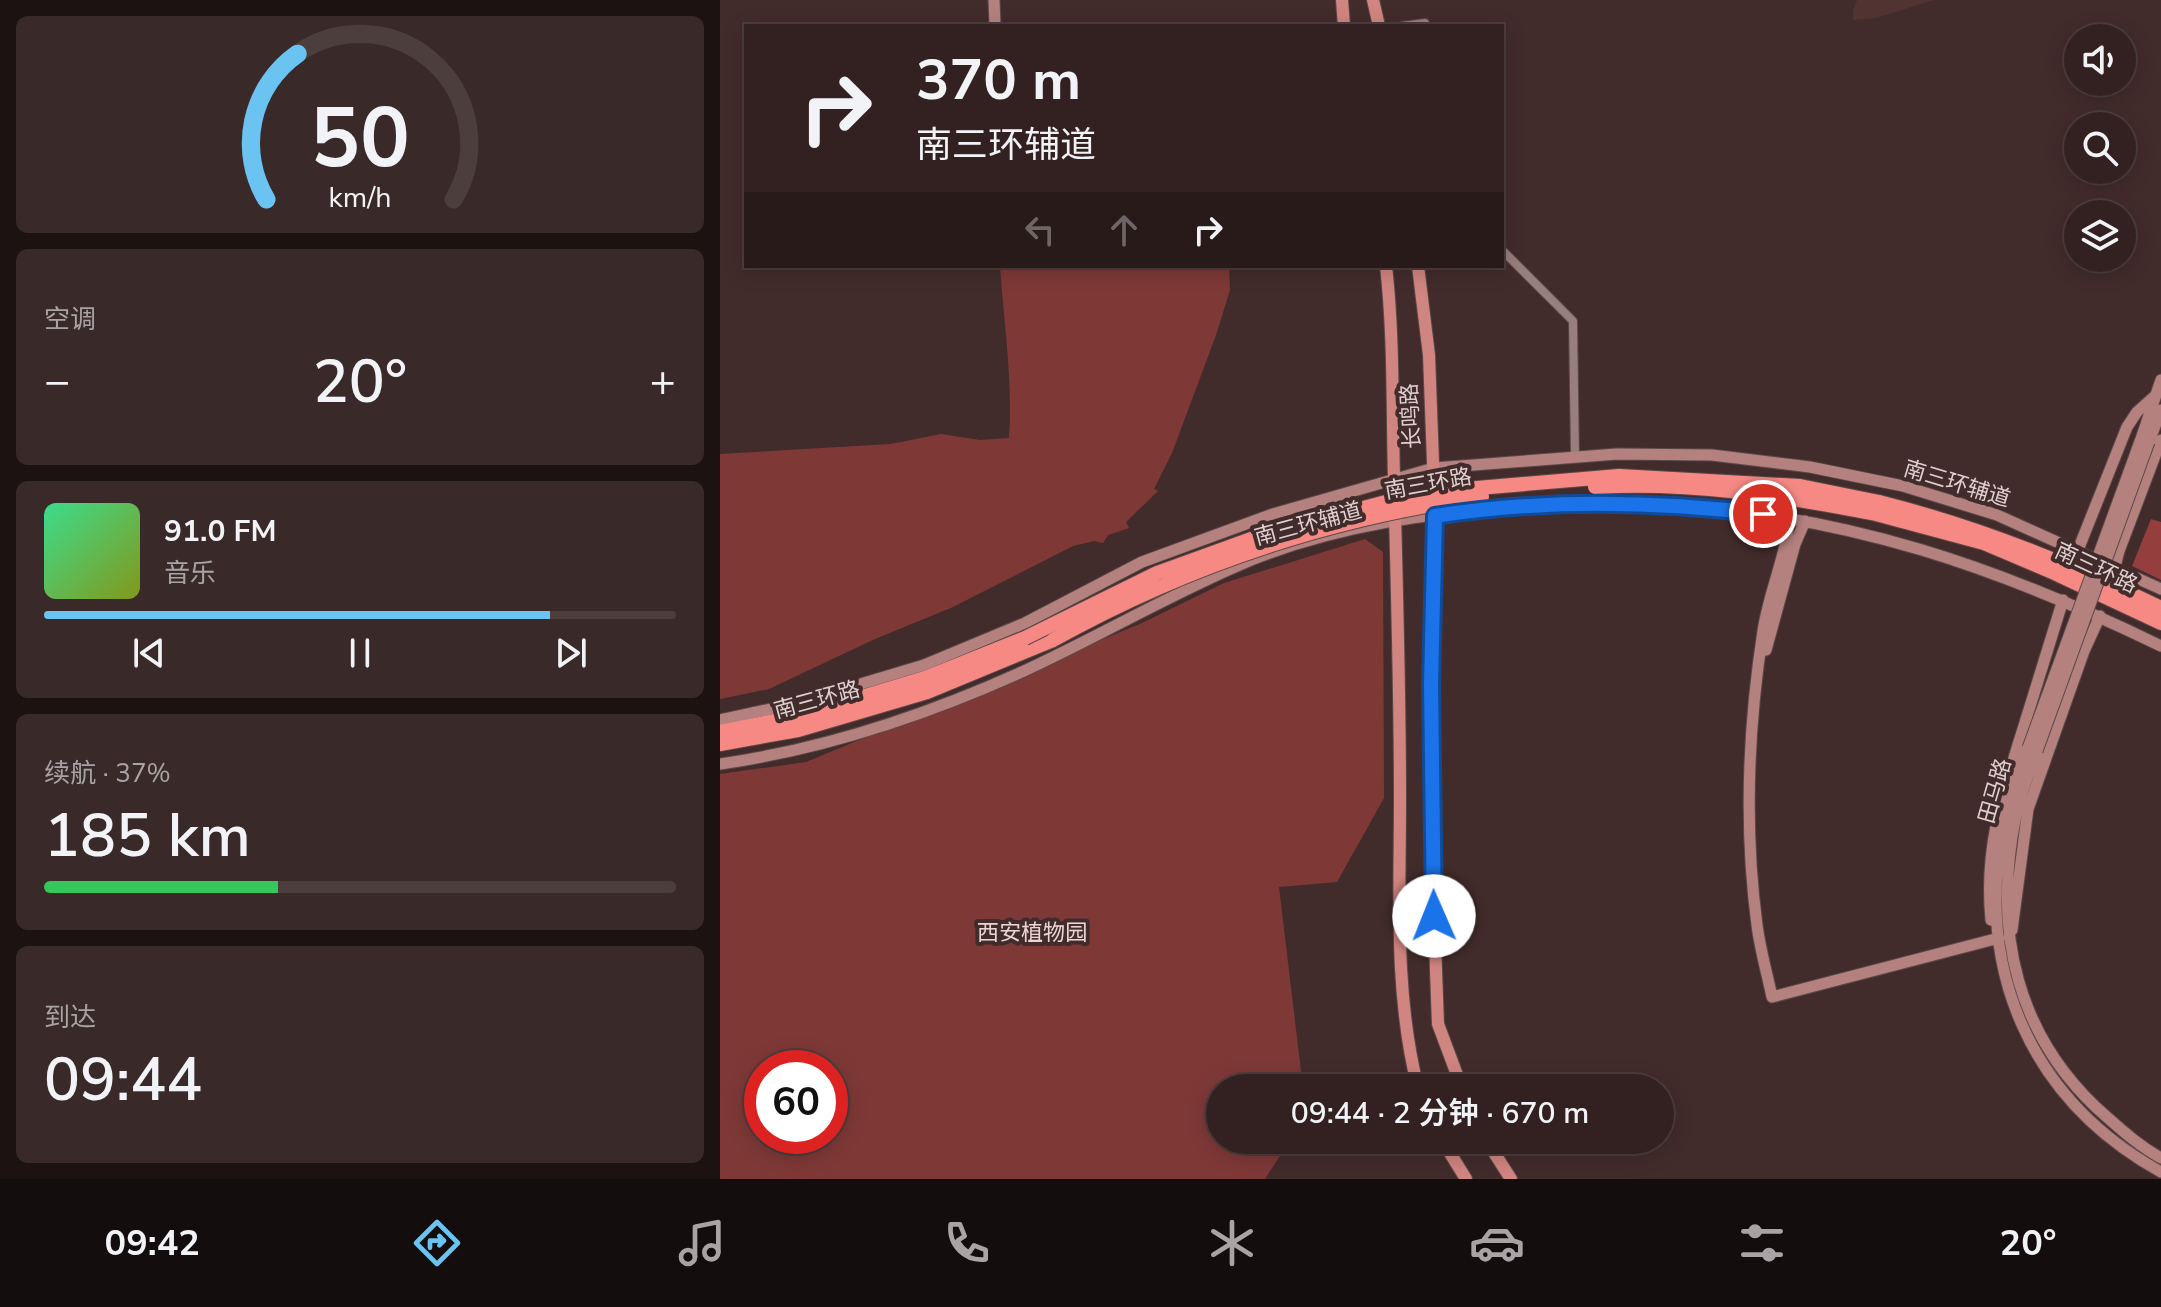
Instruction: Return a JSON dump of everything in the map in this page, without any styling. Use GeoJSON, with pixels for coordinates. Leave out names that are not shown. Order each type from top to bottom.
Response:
{"type":"FeatureCollection","features":[{"type":"Feature","properties":{"kind":"highway","name":"南三环路"},"geometry":{"type":"LineString","coordinates":[[720,732],[799,716],[925,678],[1025,638],[1157,573],[1262,535],[1386,502],[1454,490],[1619,476],[1800,486],[1984,543],[2161,623]]}},
{"type":"Feature","properties":{"kind":"highway","name":"南三环路"},"geometry":{"type":"LineString","coordinates":[[720,744],[798,730],[927,692],[1053,640],[1106,610],[1204,567],[1303,535],[1433,504],[1512,493],[1638,487],[1706,490],[1940,517],[2003,538],[2094,575],[2161,608]]}},
{"type":"Feature","properties":{"kind":"main road"},"geometry":{"type":"LineString","coordinates":[[1342,0],[1344,24]]}},
{"type":"Feature","properties":{"kind":"main road"},"geometry":{"type":"LineString","coordinates":[[1373,0],[1379,24]]}},
{"type":"Feature","properties":{"kind":"main road","name":"长鸣路"},"geometry":{"type":"LineString","coordinates":[[1386,268],[1395,397],[1399,928],[1414,1074]]}},
{"type":"Feature","properties":{"kind":"main road","name":"长鸣路"},"geometry":{"type":"LineString","coordinates":[[1418,268],[1429,355],[1434,468],[1431,684],[1438,1024],[1457,1074]]}},
{"type":"Feature","properties":{"kind":"main road"},"geometry":{"type":"LineString","coordinates":[[1451,1154],[1466,1179]]}},
{"type":"Feature","properties":{"kind":"main road"},"geometry":{"type":"LineString","coordinates":[[1495,1154],[1511,1179]]}},
{"type":"Feature","properties":{"kind":"street"},"geometry":{"type":"LineString","coordinates":[[994,0],[995,24]]}},
{"type":"Feature","properties":{"kind":"street"},"geometry":{"type":"LineString","coordinates":[[1504,252],[1573,321],[1575,457]]}},
{"type":"Feature","properties":{"kind":"street","name":"田马路"},"geometry":{"type":"LineString","coordinates":[[2150,440],[2161,380]]}},
{"type":"Feature","properties":{"kind":"street"},"geometry":{"type":"LineString","coordinates":[[2078,550],[2127,427],[2137,412],[2156,395]]}},
{"type":"Feature","properties":{"kind":"street","name":"田马路"},"geometry":{"type":"LineString","coordinates":[[2161,410],[2005,818],[1996,938],[2015,1013],[2043,1066],[2077,1108],[2133,1156],[2161,1172]]}},
{"type":"Feature","properties":{"kind":"street"},"geometry":{"type":"LineString","coordinates":[[2115,567],[2150,440]]}},
{"type":"Feature","properties":{"kind":"street","name":"南三环辅道"},"geometry":{"type":"LineString","coordinates":[[720,720],[794,704],[924,665],[1025,623],[1142,562],[1273,514],[1434,468],[1617,454],[1712,455],[1810,467],[1903,486],[1997,515],[2161,589]]}},
{"type":"Feature","properties":{"kind":"street","name":"南三环辅道"},"geometry":{"type":"LineString","coordinates":[[720,764],[793,751],[909,717],[1024,671],[1251,560],[1299,544],[1396,522],[1500,508],[1618,503],[1669,505],[1790,518],[1871,534],[1920,547],[2063,600],[2161,646]]}},
{"type":"Feature","properties":{"kind":"street"},"geometry":{"type":"LineString","coordinates":[[1790,518],[1788,539],[1763,631],[1751,744],[1749,833],[1757,927],[1772,997],[1996,938],[1988,891],[1992,840],[2000,797],[2063,600]]}},
{"type":"Feature","properties":{"kind":"street"},"geometry":{"type":"LineString","coordinates":[[1759,669],[1805,521]]}},
{"type":"Feature","properties":{"kind":"street"},"geometry":{"type":"LineString","coordinates":[[2009,947],[2028,809],[2079,665],[2100,616]]}},
{"type":"Feature","properties":{"kind":"street","name":"田马路"},"geometry":{"type":"LineString","coordinates":[[2032,750],[2016,812],[2009,855],[2006,909],[2009,947],[2024,1004],[2052,1057],[2086,1100],[2142,1148],[2161,1158]]}},
{"type":"Feature","properties":{"kind":"shaded area"},"geometry":{"type":"Polygon","coordinates":[[[1857,0],[1934,0],[1876,18],[1853,20],[1857,0]]]}},
{"type":"Feature","properties":{"kind":"shaded area"},"geometry":{"type":"Polygon","coordinates":[[[2151,519],[2161,522],[2161,580],[2132,566],[2151,519]]]}},
{"type":"Feature","properties":{"kind":"green space"},"geometry":{"type":"Polygon","coordinates":[[[1000,268],[1229,268],[1230,290],[1216,335],[1172,453],[1154,489],[1158,491],[1126,522],[1129,528],[1108,535],[1103,543],[1094,541],[1073,546],[953,607],[875,639],[769,689],[720,699],[720,454],[891,444],[941,434],[980,440],[1009,438],[1009,374],[1000,268]]]}},
{"type":"Feature","properties":{"kind":"green space","name":"西安植物园"},"geometry":{"type":"Polygon","coordinates":[[[1365,539],[1383,552],[1384,798],[1337,882],[1279,887],[1301,1074],[1206,1074],[1206,1154],[1281,1154],[1265,1179],[720,1179],[720,774],[806,762],[1142,623],[1224,583],[1365,539]]]}},
{"type":"Feature","properties":{"kind":"route"},"geometry":{"type":"LineString","coordinates":[[1434,916],[1431,684],[1435,516],[1500,508],[1618,503],[1763,514]]}}]}
